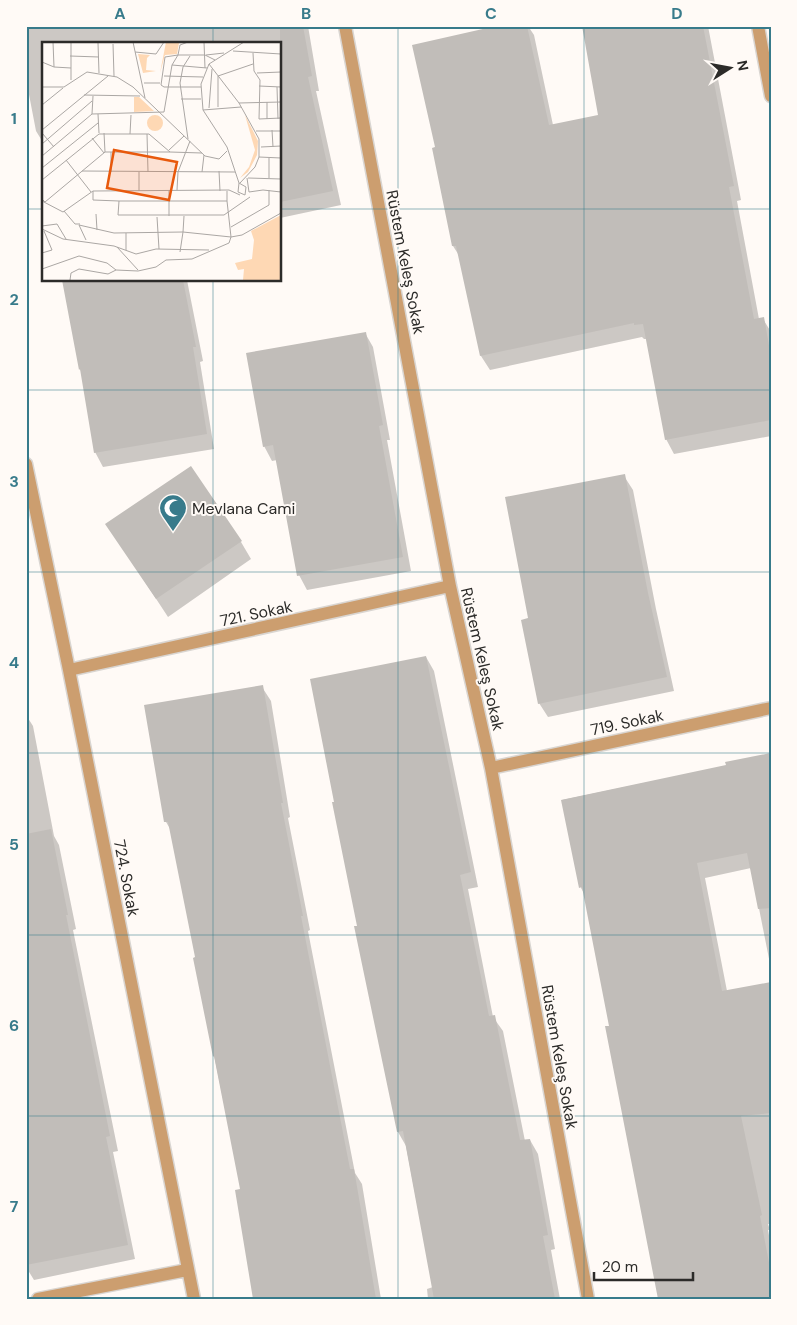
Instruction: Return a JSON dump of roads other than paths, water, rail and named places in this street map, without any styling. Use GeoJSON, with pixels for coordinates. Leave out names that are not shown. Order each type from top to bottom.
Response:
{"type":"FeatureCollection","features":[{"type":"Feature","properties":{"kind":"street","name":"Rüstem Keleş Sokak"},"geometry":{"type":"LineString","coordinates":[[345,26],[450,586],[491,768],[588,1299]]}},
{"type":"Feature","properties":{"kind":"street"},"geometry":{"type":"LineString","coordinates":[[758,26],[771,96]]}},
{"type":"Feature","properties":{"kind":"street","name":"724. Sokak"},"geometry":{"type":"LineString","coordinates":[[26,464],[69,670],[194,1299]]}},
{"type":"Feature","properties":{"kind":"street","name":"721. Sokak"},"geometry":{"type":"LineString","coordinates":[[69,670],[450,586]]}},
{"type":"Feature","properties":{"kind":"street","name":"719. Sokak"},"geometry":{"type":"LineString","coordinates":[[491,768],[771,708]]}},
{"type":"Feature","properties":{"kind":"street"},"geometry":{"type":"LineString","coordinates":[[38,1299],[187,1270]]}},
{"type":"Feature","properties":{"kind":"place","name":"Mevlana Cami"},"geometry":{"type":"Point","coordinates":[173,532]}}]}
